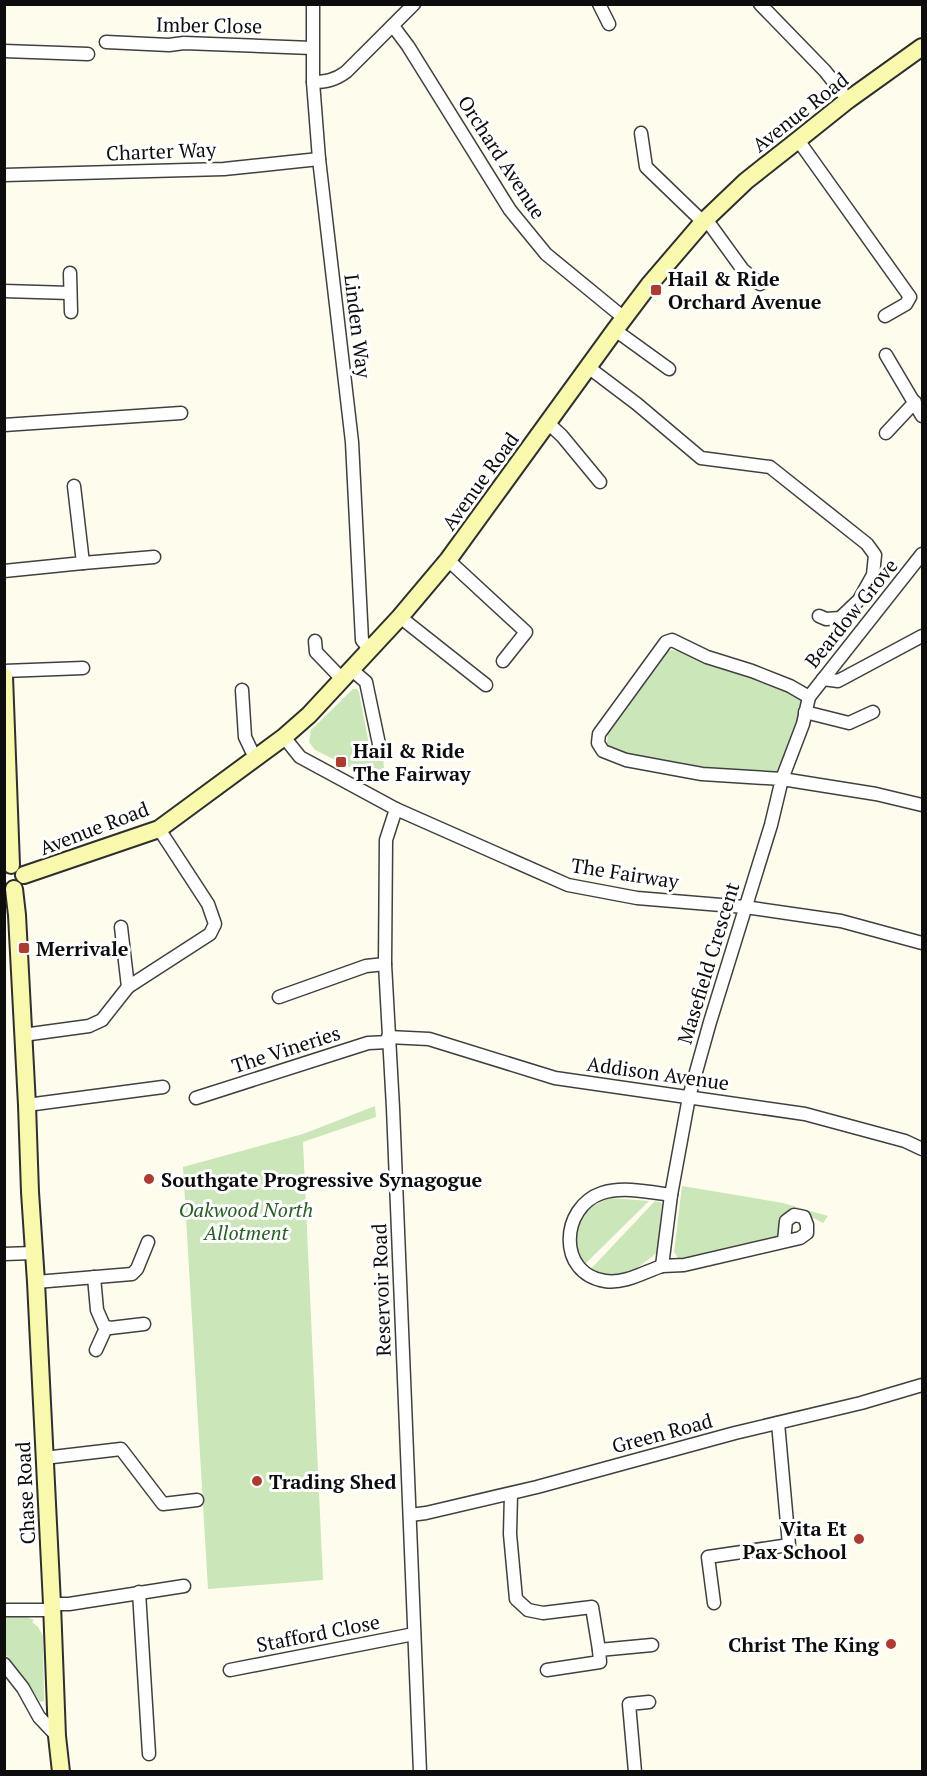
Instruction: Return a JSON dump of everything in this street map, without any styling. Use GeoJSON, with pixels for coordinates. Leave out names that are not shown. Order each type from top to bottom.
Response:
{"type":"FeatureCollection","features":[{"type":"Feature","properties":{"kind":"street","name":"Linden Way"},"geometry":{"type":"LineString","coordinates":[[313,4],[313,82],[319,159],[352,442],[362,640],[370,650]]}},
{"type":"Feature","properties":{"kind":"street"},"geometry":{"type":"LineString","coordinates":[[313,82],[327,82],[346,72],[414,4]]}},
{"type":"Feature","properties":{"kind":"street"},"geometry":{"type":"LineString","coordinates":[[599,4],[609,24]]}},
{"type":"Feature","properties":{"kind":"street"},"geometry":{"type":"LineString","coordinates":[[760,4],[825,72],[848,100]]}},
{"type":"Feature","properties":{"kind":"street","name":"Orchard Avenue"},"geometry":{"type":"LineString","coordinates":[[393,26],[408,46],[499,192],[526,230],[546,254],[669,369]]}},
{"type":"Feature","properties":{"kind":"street","name":"Imber Close"},"geometry":{"type":"LineString","coordinates":[[106,42],[312,48]]}},
{"type":"Feature","properties":{"kind":"street","name":"Avenue Road"},"geometry":{"type":"LineString","coordinates":[[13,869],[159,829],[284,737],[309,715],[370,650],[447,560],[619,324],[649,285],[705,221],[746,181],[848,100],[922,47]]}},
{"type":"Feature","properties":{"kind":"street"},"geometry":{"type":"LineString","coordinates":[[4,51],[88,54]]}},
{"type":"Feature","properties":{"kind":"street"},"geometry":{"type":"LineString","coordinates":[[641,133],[646,167],[705,221],[743,270],[760,284]]}},
{"type":"Feature","properties":{"kind":"street"},"geometry":{"type":"LineString","coordinates":[[798,140],[910,297],[906,304],[885,316]]}},
{"type":"Feature","properties":{"kind":"street","name":"Charter Way"},"geometry":{"type":"LineString","coordinates":[[4,175],[224,169],[319,159]]}},
{"type":"Feature","properties":{"kind":"street"},"geometry":{"type":"LineString","coordinates":[[70,273],[71,312]]}},
{"type":"Feature","properties":{"kind":"street"},"geometry":{"type":"LineString","coordinates":[[4,291],[70,293]]}},
{"type":"Feature","properties":{"kind":"street"},"geometry":{"type":"LineString","coordinates":[[886,355],[922,416]]}},
{"type":"Feature","properties":{"kind":"street"},"geometry":{"type":"LineString","coordinates":[[588,367],[637,404],[701,458],[770,467],[867,544],[875,555],[873,575],[859,600],[840,618],[826,619],[819,616]]}},
{"type":"Feature","properties":{"kind":"street"},"geometry":{"type":"LineString","coordinates":[[886,434],[915,402]]}},
{"type":"Feature","properties":{"kind":"street"},"geometry":{"type":"LineString","coordinates":[[4,425],[181,413]]}},
{"type":"Feature","properties":{"kind":"street"},"geometry":{"type":"LineString","coordinates":[[548,423],[562,436],[600,482]]}},
{"type":"Feature","properties":{"kind":"street"},"geometry":{"type":"LineString","coordinates":[[74,486],[83,563]]}},
{"type":"Feature","properties":{"kind":"street","name":"Beardow Grove"},"geometry":{"type":"LineString","coordinates":[[809,697],[922,554]]}},
{"type":"Feature","properties":{"kind":"street"},"geometry":{"type":"LineString","coordinates":[[4,571],[154,557]]}},
{"type":"Feature","properties":{"kind":"street"},"geometry":{"type":"LineString","coordinates":[[447,560],[526,632],[502,661]]}},
{"type":"Feature","properties":{"kind":"street"},"geometry":{"type":"LineString","coordinates":[[400,616],[486,685]]}},
{"type":"Feature","properties":{"kind":"street"},"geometry":{"type":"LineString","coordinates":[[823,679],[837,681],[921,639]]}},
{"type":"Feature","properties":{"kind":"street"},"geometry":{"type":"LineString","coordinates":[[809,697],[790,686],[707,657],[672,640],[666,642],[598,734],[598,743],[603,751],[626,760],[702,774],[782,779],[876,794],[922,805]]}},
{"type":"Feature","properties":{"kind":"street"},"geometry":{"type":"LineString","coordinates":[[315,641],[316,651],[347,674],[366,682],[379,744]]}},
{"type":"Feature","properties":{"kind":"street"},"geometry":{"type":"LineString","coordinates":[[9,888],[22,884],[13,869],[4,674],[83,668]]}},
{"type":"Feature","properties":{"kind":"street"},"geometry":{"type":"LineString","coordinates":[[242,690],[245,737],[255,758]]}},
{"type":"Feature","properties":{"kind":"street","name":"Masefield Crescent"},"geometry":{"type":"LineString","coordinates":[[662,1266],[671,1195],[689,1097],[771,825],[782,779],[806,712],[809,697]]}},
{"type":"Feature","properties":{"kind":"street"},"geometry":{"type":"LineString","coordinates":[[806,712],[849,723],[873,712]]}},
{"type":"Feature","properties":{"kind":"street","name":"The Fairway"},"geometry":{"type":"LineString","coordinates":[[284,737],[300,757],[396,809],[568,885],[637,898],[745,907],[841,921],[922,943]]}},
{"type":"Feature","properties":{"kind":"street","name":"Reservoir Road"},"geometry":{"type":"LineString","coordinates":[[396,809],[386,840],[385,964],[420,1772]]}},
{"type":"Feature","properties":{"kind":"street"},"geometry":{"type":"LineString","coordinates":[[23,1035],[89,1026],[102,1020],[128,987],[210,934],[215,924],[208,904],[159,829]]}},
{"type":"Feature","properties":{"kind":"street","name":"Chase Road"},"geometry":{"type":"LineString","coordinates":[[9,888],[17,915],[57,1736],[61,1772]]}},
{"type":"Feature","properties":{"kind":"street"},"geometry":{"type":"LineString","coordinates":[[122,927],[128,987]]}},
{"type":"Feature","properties":{"kind":"street"},"geometry":{"type":"LineString","coordinates":[[279,997],[366,966],[385,964]]}},
{"type":"Feature","properties":{"kind":"street","name":"Addison Avenue"},"geometry":{"type":"LineString","coordinates":[[388,1039],[429,1039],[555,1078],[805,1114],[905,1141],[922,1149]]}},
{"type":"Feature","properties":{"kind":"street","name":"The Vineries"},"geometry":{"type":"LineString","coordinates":[[196,1098],[368,1043],[388,1039]]}},
{"type":"Feature","properties":{"kind":"street"},"geometry":{"type":"LineString","coordinates":[[27,1105],[163,1087]]}},
{"type":"Feature","properties":{"kind":"street"},"geometry":{"type":"LineString","coordinates":[[671,1195],[621,1190],[602,1192],[591,1198],[575,1216],[569,1237],[574,1260],[591,1277],[607,1281],[624,1280],[662,1266],[684,1265],[784,1241]]}},
{"type":"Feature","properties":{"kind":"street"},"geometry":{"type":"LineString","coordinates":[[36,1282],[132,1274],[137,1269],[148,1242]]}},
{"type":"Feature","properties":{"kind":"street"},"geometry":{"type":"LineString","coordinates":[[4,1254],[33,1253]]}},
{"type":"Feature","properties":{"kind":"street"},"geometry":{"type":"LineString","coordinates":[[94,1277],[97,1310],[106,1328]]}},
{"type":"Feature","properties":{"kind":"street"},"geometry":{"type":"LineString","coordinates":[[106,1328],[144,1324]]}},
{"type":"Feature","properties":{"kind":"street"},"geometry":{"type":"LineString","coordinates":[[96,1350],[106,1328]]}},
{"type":"Feature","properties":{"kind":"street","name":"Green Road"},"geometry":{"type":"LineString","coordinates":[[410,1515],[426,1514],[511,1494],[922,1385]]}},
{"type":"Feature","properties":{"kind":"street"},"geometry":{"type":"LineString","coordinates":[[714,1603],[708,1557],[789,1545],[778,1423]]}},
{"type":"Feature","properties":{"kind":"street"},"geometry":{"type":"LineString","coordinates":[[44,1458],[122,1449],[163,1504],[197,1500]]}},
{"type":"Feature","properties":{"kind":"street"},"geometry":{"type":"LineString","coordinates":[[511,1494],[510,1534],[516,1599],[528,1610],[543,1613],[592,1607],[600,1662],[547,1670]]}},
{"type":"Feature","properties":{"kind":"street"},"geometry":{"type":"LineString","coordinates":[[4,1610],[52,1607],[184,1586]]}},
{"type":"Feature","properties":{"kind":"street"},"geometry":{"type":"LineString","coordinates":[[139,1592],[149,1754]]}},
{"type":"Feature","properties":{"kind":"street","name":"Stafford Close"},"geometry":{"type":"LineString","coordinates":[[230,1670],[414,1634]]}},
{"type":"Feature","properties":{"kind":"street"},"geometry":{"type":"LineString","coordinates":[[599,1650],[652,1645]]}},
{"type":"Feature","properties":{"kind":"street"},"geometry":{"type":"LineString","coordinates":[[4,1664],[23,1688],[39,1717],[57,1736]]}},
{"type":"Feature","properties":{"kind":"street"},"geometry":{"type":"LineString","coordinates":[[635,1772],[629,1704],[649,1702]]}},
{"type":"Feature","properties":{"kind":"green space"},"geometry":{"type":"Polygon","coordinates":[[[671,650],[685,652],[704,662],[792,692],[801,698],[803,704],[783,765],[774,775],[661,763],[620,752],[607,744],[608,731],[661,655],[671,650]]]}},
{"type":"Feature","properties":{"kind":"green space"},"geometry":{"type":"Polygon","coordinates":[[[353,689],[359,692],[370,750],[383,757],[385,781],[382,783],[315,750],[309,742],[311,730],[353,689]]]}},
{"type":"Feature","properties":{"kind":"green space","name":"Oakwood North Allotment"},"geometry":{"type":"Polygon","coordinates":[[[375,1106],[376,1117],[303,1142],[323,1580],[208,1589],[183,1167],[303,1134],[375,1106]]]}},
{"type":"Feature","properties":{"kind":"green space"},"geometry":{"type":"Polygon","coordinates":[[[682,1186],[783,1203],[828,1216],[823,1223],[798,1210],[784,1217],[777,1240],[687,1262],[678,1258],[674,1252],[682,1186]]]}},
{"type":"Feature","properties":{"kind":"green space"},"geometry":{"type":"Polygon","coordinates":[[[610,1198],[649,1201],[583,1266],[574,1249],[573,1239],[577,1223],[594,1206],[610,1198]]]}},
{"type":"Feature","properties":{"kind":"green space"},"geometry":{"type":"Polygon","coordinates":[[[655,1201],[662,1203],[658,1252],[629,1274],[599,1276],[588,1272],[655,1201]]]}},
{"type":"Feature","properties":{"kind":"green space"},"geometry":{"type":"Polygon","coordinates":[[[5,1617],[27,1617],[34,1620],[32,1622],[43,1636],[44,1701],[40,1702],[27,1681],[5,1654],[5,1617]]]}},
{"type":"Feature","properties":{"kind":"place","name":"Hail & Ride Orchard Avenue"},"geometry":{"type":"Point","coordinates":[656,290]}},
{"type":"Feature","properties":{"kind":"place","name":"Hail & Ride The Fairway"},"geometry":{"type":"Point","coordinates":[341,762]}},
{"type":"Feature","properties":{"kind":"place","name":"Merrivale"},"geometry":{"type":"Point","coordinates":[24,948]}},
{"type":"Feature","properties":{"kind":"place","name":"Southgate Progressive Synagogue"},"geometry":{"type":"Point","coordinates":[149,1179]}},
{"type":"Feature","properties":{"kind":"place","name":"Trading Shed"},"geometry":{"type":"Point","coordinates":[257,1481]}},
{"type":"Feature","properties":{"kind":"place","name":"Vita Et Pax School"},"geometry":{"type":"Point","coordinates":[859,1539]}},
{"type":"Feature","properties":{"kind":"place","name":"Christ The King"},"geometry":{"type":"Point","coordinates":[891,1644]}}]}
